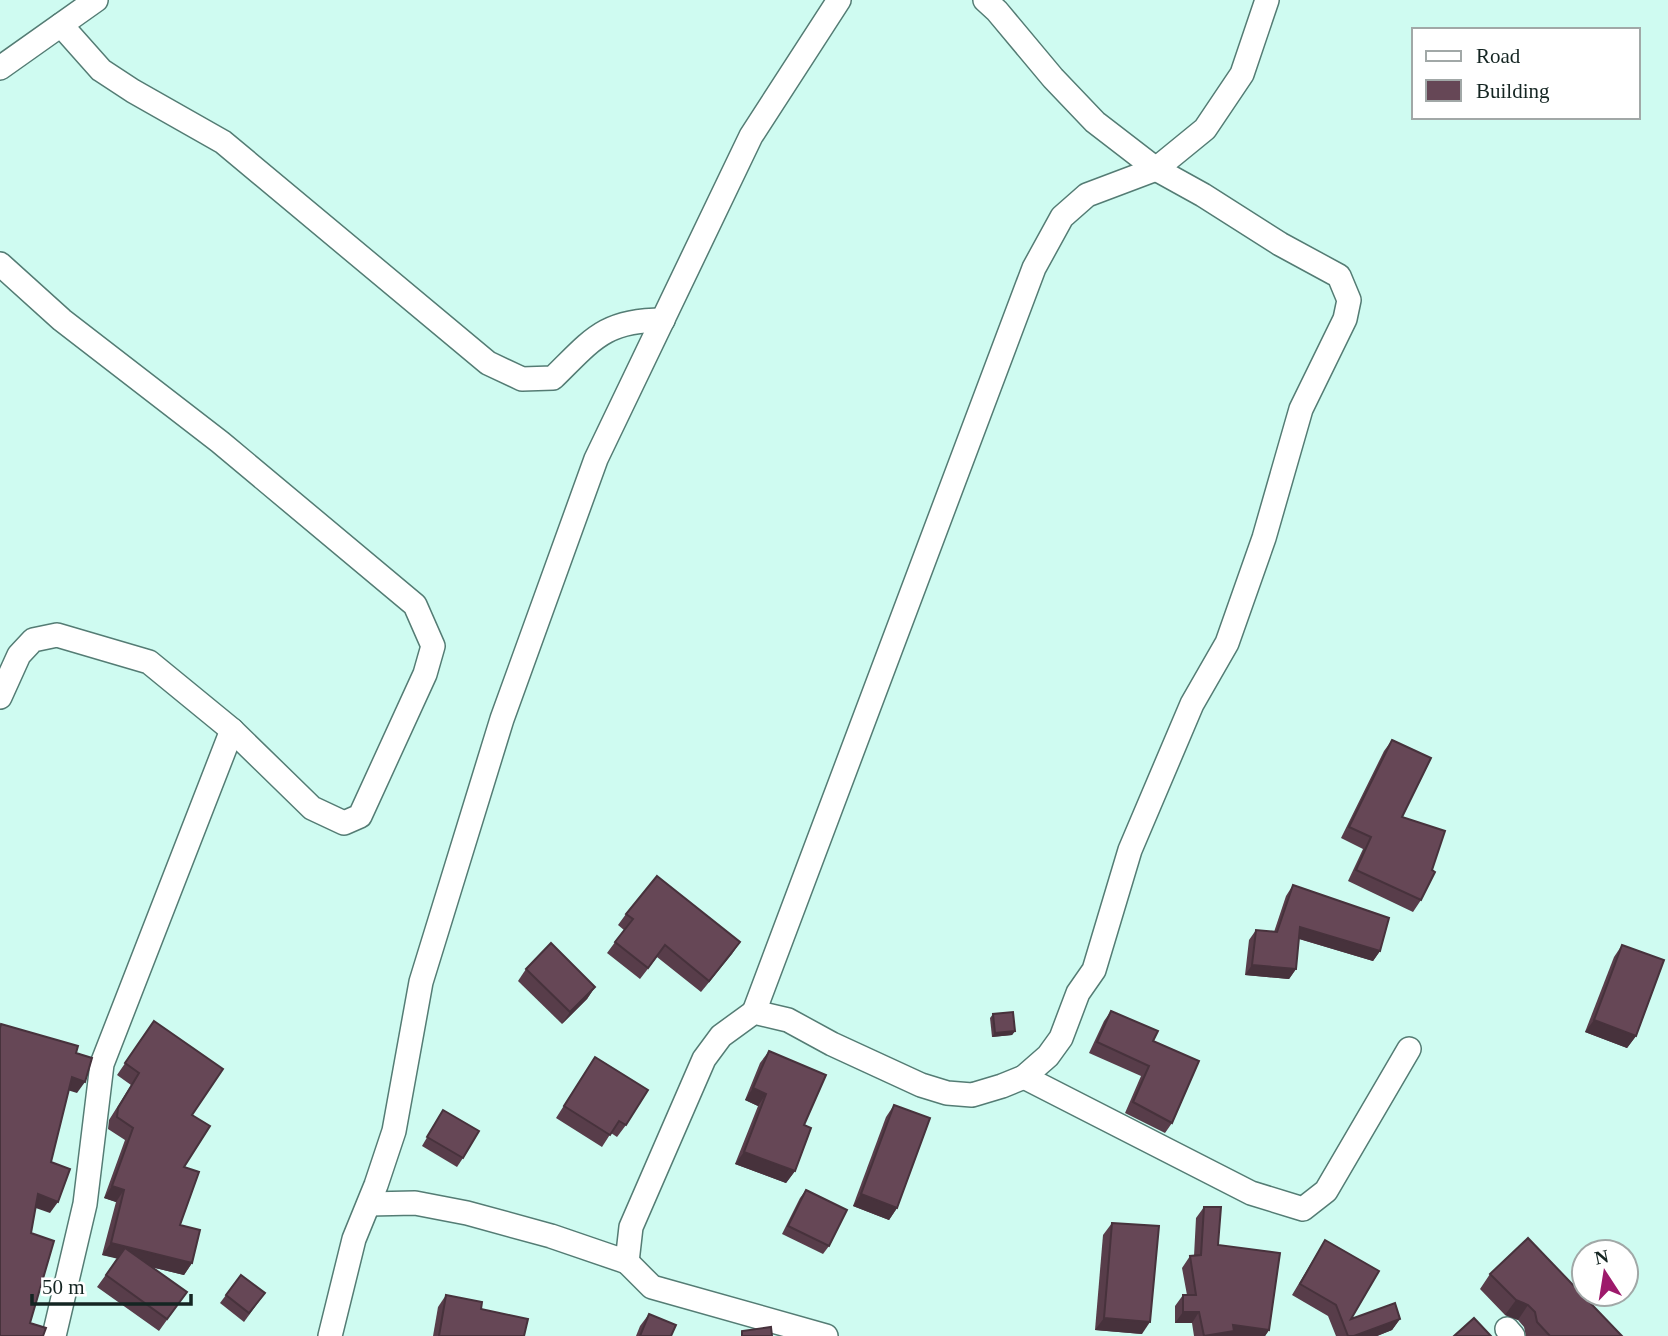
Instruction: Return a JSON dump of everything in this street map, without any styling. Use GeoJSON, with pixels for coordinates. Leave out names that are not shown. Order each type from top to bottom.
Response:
{"type":"FeatureCollection","features":[{"type":"Feature","properties":{"kind":"street"},"geometry":{"type":"LineString","coordinates":[[0,68],[96,0]]}},
{"type":"Feature","properties":{"kind":"street"},"geometry":{"type":"LineString","coordinates":[[330,1336],[354,1239],[394,1132],[421,982],[502,719],[596,459],[751,136],[839,0]]}},
{"type":"Feature","properties":{"kind":"street"},"geometry":{"type":"LineString","coordinates":[[754,1012],[788,1020],[832,1044],[908,1079],[947,1093],[972,1095],[1024,1077],[1048,1056],[1061,1038],[1078,993],[1094,970],[1130,850],[1192,704],[1227,643],[1264,538],[1301,409],[1345,319],[1349,300],[1339,276],[1280,244],[1156,169],[1095,122],[985,0]]}},
{"type":"Feature","properties":{"kind":"street"},"geometry":{"type":"LineString","coordinates":[[626,1262],[631,1227],[704,1059],[721,1036],[754,1012],[1034,268],[1062,217],[1087,195],[1156,169],[1206,129],[1242,74],[1267,0]]}},
{"type":"Feature","properties":{"kind":"street"},"geometry":{"type":"LineString","coordinates":[[61,24],[101,70],[133,92],[223,142],[488,362],[522,379],[553,378],[604,330],[639,320],[663,320]]}},
{"type":"Feature","properties":{"kind":"street"},"geometry":{"type":"LineString","coordinates":[[0,264],[62,320],[220,442],[415,605],[433,646],[425,674],[360,816],[344,823],[313,808],[232,730],[149,662],[57,635],[33,640],[19,655],[0,697]]}},
{"type":"Feature","properties":{"kind":"street"},"geometry":{"type":"LineString","coordinates":[[54,1336],[85,1204],[102,1064],[232,730]]}},
{"type":"Feature","properties":{"kind":"street"},"geometry":{"type":"LineString","coordinates":[[1024,1077],[1251,1193],[1303,1209],[1326,1191],[1409,1049]]}},
{"type":"Feature","properties":{"kind":"street"},"geometry":{"type":"LineString","coordinates":[[369,1204],[415,1203],[467,1213],[551,1236],[626,1262],[652,1287],[826,1336]]}},
{"type":"Feature","properties":{"kind":"building"},"geometry":{"type":"Polygon","coordinates":[[[1392,740],[1431,758],[1402,817],[1445,831],[1432,870],[1435,872],[1421,900],[1356,870],[1371,837],[1349,827],[1392,740]]]}},
{"type":"Feature","properties":{"kind":"building"},"geometry":{"type":"Polygon","coordinates":[[[657,876],[740,942],[709,981],[665,945],[648,968],[615,942],[633,919],[626,914],[657,876]]]}},
{"type":"Feature","properties":{"kind":"building"},"geometry":{"type":"Polygon","coordinates":[[[1293,885],[1389,918],[1380,951],[1300,927],[1296,969],[1252,965],[1256,930],[1277,932],[1293,885]]]}},
{"type":"Feature","properties":{"kind":"building"},"geometry":{"type":"Polygon","coordinates":[[[551,943],[595,987],[570,1012],[526,969],[551,943]]]}},
{"type":"Feature","properties":{"kind":"building"},"geometry":{"type":"Polygon","coordinates":[[[1622,945],[1664,960],[1636,1036],[1594,1020],[1622,945]]]}},
{"type":"Feature","properties":{"kind":"building"},"geometry":{"type":"Polygon","coordinates":[[[1111,1011],[1158,1031],[1153,1041],[1199,1061],[1172,1123],[1133,1102],[1149,1066],[1097,1042],[1111,1011]]]}},
{"type":"Feature","properties":{"kind":"building"},"geometry":{"type":"Polygon","coordinates":[[[1013,1012],[1015,1031],[995,1033],[993,1014],[1013,1012]]]}},
{"type":"Feature","properties":{"kind":"building"},"geometry":{"type":"Polygon","coordinates":[[[154,1021],[223,1069],[192,1115],[210,1126],[184,1167],[199,1172],[180,1225],[200,1230],[192,1263],[111,1243],[124,1190],[112,1186],[133,1128],[117,1117],[118,1108],[139,1073],[125,1063],[154,1021]]]}},
{"type":"Feature","properties":{"kind":"building"},"geometry":{"type":"Polygon","coordinates":[[[1,1024],[78,1046],[76,1053],[92,1058],[85,1082],[72,1077],[51,1162],[70,1169],[58,1202],[38,1194],[31,1233],[54,1241],[30,1323],[46,1328],[43,1336],[0,1336],[1,1024]]]}},
{"type":"Feature","properties":{"kind":"building"},"geometry":{"type":"Polygon","coordinates":[[[769,1051],[826,1075],[804,1125],[811,1128],[795,1171],[744,1152],[766,1094],[753,1088],[769,1051]]]}},
{"type":"Feature","properties":{"kind":"building"},"geometry":{"type":"Polygon","coordinates":[[[595,1057],[648,1090],[626,1125],[619,1121],[610,1135],[564,1106],[595,1057]]]}},
{"type":"Feature","properties":{"kind":"building"},"geometry":{"type":"Polygon","coordinates":[[[894,1105],[930,1118],[897,1208],[861,1194],[894,1105]]]}},
{"type":"Feature","properties":{"kind":"building"},"geometry":{"type":"Polygon","coordinates":[[[443,1110],[479,1131],[463,1158],[427,1137],[443,1110]]]}},
{"type":"Feature","properties":{"kind":"building"},"geometry":{"type":"Polygon","coordinates":[[[806,1190],[847,1210],[829,1246],[788,1226],[806,1190]]]}},
{"type":"Feature","properties":{"kind":"building"},"geometry":{"type":"Polygon","coordinates":[[[1204,1207],[1221,1207],[1218,1245],[1280,1253],[1269,1330],[1233,1325],[1234,1331],[1204,1336],[1199,1312],[1183,1312],[1183,1295],[1196,1295],[1190,1256],[1201,1255],[1204,1207]]]}},
{"type":"Feature","properties":{"kind":"building"},"geometry":{"type":"Polygon","coordinates":[[[1112,1223],[1159,1226],[1150,1322],[1104,1318],[1112,1223]]]}},
{"type":"Feature","properties":{"kind":"building"},"geometry":{"type":"Polygon","coordinates":[[[1528,1238],[1570,1282],[1570,1308],[1595,1308],[1622,1336],[1550,1336],[1537,1322],[1535,1312],[1528,1305],[1516,1300],[1490,1274],[1528,1238]]]}},
{"type":"Feature","properties":{"kind":"building"},"geometry":{"type":"Polygon","coordinates":[[[1325,1240],[1379,1271],[1351,1319],[1395,1303],[1400,1319],[1348,1336],[1336,1305],[1300,1284],[1325,1240]]]}},
{"type":"Feature","properties":{"kind":"building"},"geometry":{"type":"Polygon","coordinates":[[[125,1248],[187,1292],[167,1319],[106,1275],[125,1248]]]}},
{"type":"Feature","properties":{"kind":"building"},"geometry":{"type":"Polygon","coordinates":[[[241,1275],[265,1293],[249,1313],[226,1295],[241,1275]]]}},
{"type":"Feature","properties":{"kind":"building"},"geometry":{"type":"Polygon","coordinates":[[[446,1295],[482,1302],[481,1309],[528,1319],[524,1336],[439,1336],[446,1295]]]}},
{"type":"Feature","properties":{"kind":"building"},"geometry":{"type":"Polygon","coordinates":[[[649,1314],[676,1325],[671,1336],[640,1336],[649,1314]]]}},
{"type":"Feature","properties":{"kind":"building"},"geometry":{"type":"Polygon","coordinates":[[[1474,1318],[1491,1336],[1454,1336],[1474,1318]]]}},
{"type":"Feature","properties":{"kind":"building"},"geometry":{"type":"Polygon","coordinates":[[[771,1327],[772,1336],[742,1336],[742,1331],[771,1327]]]}}]}
